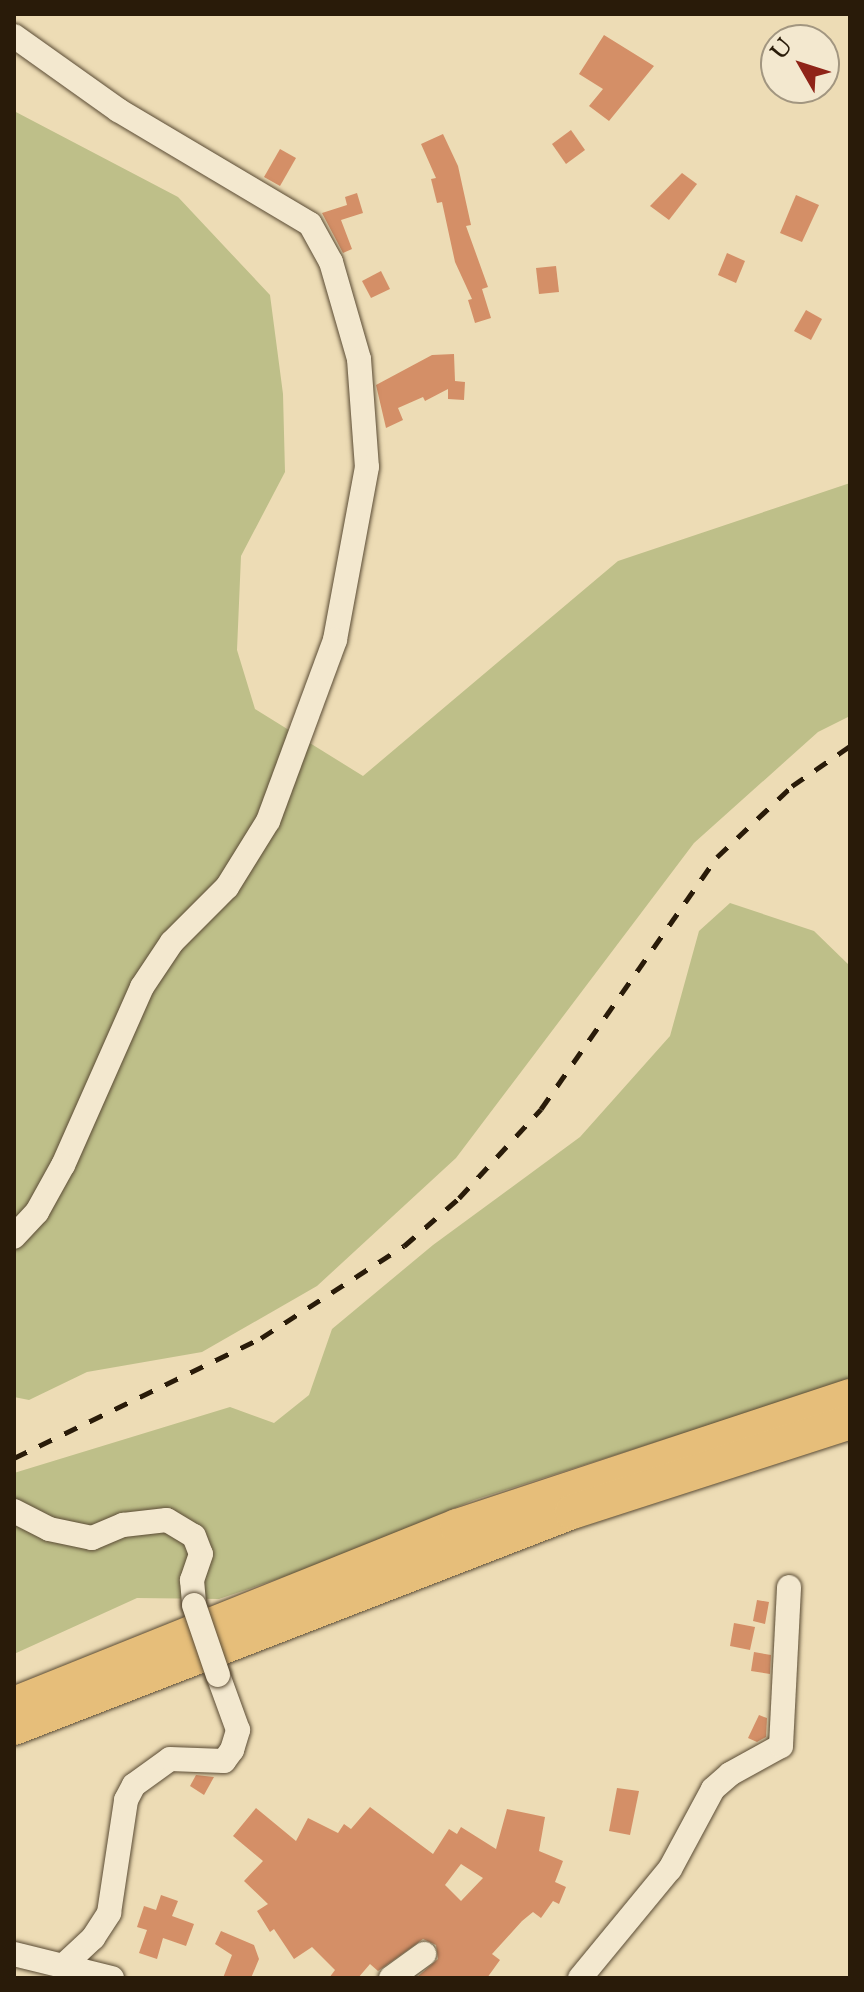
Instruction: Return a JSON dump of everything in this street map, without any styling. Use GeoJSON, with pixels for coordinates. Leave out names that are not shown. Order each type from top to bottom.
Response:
{"type":"FeatureCollection","features":[{"type":"Feature","properties":{"kind":"highway"},"geometry":{"type":"LineString","coordinates":[[14,1704],[471,1521],[850,1396]]}},
{"type":"Feature","properties":{"kind":"highway"},"geometry":{"type":"LineString","coordinates":[[14,1728],[558,1517],[850,1422]]}},
{"type":"Feature","properties":{"kind":"street"},"geometry":{"type":"LineString","coordinates":[[14,36],[118,110],[310,224],[331,262],[359,359],[367,467],[335,640],[268,821],[227,887],[172,942],[142,987],[63,1165],[37,1212],[14,1237]]}},
{"type":"Feature","properties":{"kind":"street"},"geometry":{"type":"LineString","coordinates":[[14,1511],[49,1529],[92,1538],[123,1525],[167,1520],[194,1536],[201,1554],[192,1580],[194,1605],[238,1730],[232,1750],[224,1761],[170,1759],[134,1785],[126,1800],[109,1913],[93,1938],[64,1965]]}},
{"type":"Feature","properties":{"kind":"street"},"geometry":{"type":"LineString","coordinates":[[580,1978],[670,1869],[713,1789],[730,1774],[781,1746],[789,1587]]}},
{"type":"Feature","properties":{"kind":"street"},"geometry":{"type":"LineString","coordinates":[[14,1954],[112,1978]]}},
{"type":"Feature","properties":{"kind":"street"},"geometry":{"type":"LineString","coordinates":[[391,1978],[424,1954]]}},
{"type":"Feature","properties":{"kind":"green space"},"geometry":{"type":"Polygon","coordinates":[[[14,111],[178,197],[270,295],[283,394],[285,472],[241,556],[237,650],[255,709],[363,776],[618,561],[850,483],[850,716],[818,732],[694,843],[456,1158],[317,1286],[202,1352],[87,1372],[29,1400],[14,1397],[14,111]]]}},
{"type":"Feature","properties":{"kind":"green space"},"geometry":{"type":"Polygon","coordinates":[[[730,903],[814,931],[850,966],[850,1380],[474,1500],[313,1567],[219,1599],[137,1598],[14,1654],[14,1473],[230,1407],[274,1423],[309,1395],[332,1329],[433,1245],[580,1137],[670,1036],[699,931],[730,903]]]}},
{"type":"Feature","properties":{"kind":"building"},"geometry":{"type":"Polygon","coordinates":[[[604,35],[654,66],[609,121],[589,106],[603,89],[579,74],[604,35]]]}},
{"type":"Feature","properties":{"kind":"building"},"geometry":{"type":"Polygon","coordinates":[[[571,130],[585,150],[566,164],[552,144],[571,130]]]}},
{"type":"Feature","properties":{"kind":"building"},"geometry":{"type":"Polygon","coordinates":[[[443,134],[458,166],[471,225],[466,226],[488,287],[482,289],[491,318],[475,323],[468,300],[472,299],[455,262],[442,202],[437,203],[431,179],[436,178],[421,144],[443,134]]]}},
{"type":"Feature","properties":{"kind":"building"},"geometry":{"type":"Polygon","coordinates":[[[280,149],[296,158],[280,186],[264,177],[280,149]]]}},
{"type":"Feature","properties":{"kind":"building"},"geometry":{"type":"Polygon","coordinates":[[[682,173],[697,184],[669,220],[650,206],[682,173]]]}},
{"type":"Feature","properties":{"kind":"building"},"geometry":{"type":"Polygon","coordinates":[[[357,193],[363,213],[341,220],[352,249],[343,253],[322,213],[347,205],[345,197],[357,193]]]}},
{"type":"Feature","properties":{"kind":"building"},"geometry":{"type":"Polygon","coordinates":[[[796,195],[819,205],[802,242],[780,233],[796,195]]]}},
{"type":"Feature","properties":{"kind":"building"},"geometry":{"type":"Polygon","coordinates":[[[727,253],[745,261],[736,283],[718,275],[727,253]]]}},
{"type":"Feature","properties":{"kind":"building"},"geometry":{"type":"Polygon","coordinates":[[[556,266],[559,292],[539,294],[536,268],[556,266]]]}},
{"type":"Feature","properties":{"kind":"building"},"geometry":{"type":"Polygon","coordinates":[[[381,271],[390,289],[371,298],[362,281],[381,271]]]}},
{"type":"Feature","properties":{"kind":"building"},"geometry":{"type":"Polygon","coordinates":[[[806,310],[822,319],[811,340],[794,331],[806,310]]]}},
{"type":"Feature","properties":{"kind":"building"},"geometry":{"type":"Polygon","coordinates":[[[454,354],[455,381],[465,382],[464,400],[448,399],[448,389],[425,401],[423,397],[398,408],[403,420],[386,428],[376,385],[432,355],[454,354]]]}},
{"type":"Feature","properties":{"kind":"building"},"geometry":{"type":"Polygon","coordinates":[[[757,1600],[769,1602],[765,1624],[753,1621],[757,1600]]]}},
{"type":"Feature","properties":{"kind":"building"},"geometry":{"type":"Polygon","coordinates":[[[734,1623],[755,1627],[750,1650],[730,1646],[734,1623]]]}},
{"type":"Feature","properties":{"kind":"building"},"geometry":{"type":"Polygon","coordinates":[[[754,1652],[771,1655],[770,1674],[751,1671],[754,1652]]]}},
{"type":"Feature","properties":{"kind":"building"},"geometry":{"type":"Polygon","coordinates":[[[759,1715],[767,1718],[766,1737],[757,1742],[748,1738],[759,1715]]]}},
{"type":"Feature","properties":{"kind":"building"},"geometry":{"type":"Polygon","coordinates":[[[196,1775],[214,1777],[204,1795],[190,1786],[196,1775]]]}},
{"type":"Feature","properties":{"kind":"building"},"geometry":{"type":"Polygon","coordinates":[[[617,1788],[639,1791],[630,1835],[609,1831],[617,1788]]]}},
{"type":"Feature","properties":{"kind":"building"},"geometry":{"type":"Polygon","coordinates":[[[370,1807],[433,1854],[449,1829],[457,1834],[461,1827],[496,1849],[507,1809],[545,1817],[539,1851],[563,1861],[555,1882],[566,1887],[559,1904],[553,1901],[541,1918],[533,1912],[492,1954],[500,1960],[487,1978],[416,1978],[438,1959],[436,1945],[423,1939],[378,1971],[370,1964],[358,1978],[329,1978],[335,1970],[312,1947],[294,1959],[274,1929],[270,1932],[257,1911],[268,1904],[244,1881],[263,1861],[233,1836],[256,1808],[296,1841],[308,1818],[338,1833],[344,1824],[351,1829],[370,1807]],[[461,1864],[445,1885],[461,1901],[483,1878],[461,1864]]]}},
{"type":"Feature","properties":{"kind":"building"},"geometry":{"type":"Polygon","coordinates":[[[161,1895],[178,1901],[172,1916],[194,1924],[186,1946],[163,1938],[157,1959],[139,1953],[147,1930],[137,1927],[144,1906],[156,1910],[161,1895]]]}},
{"type":"Feature","properties":{"kind":"building"},"geometry":{"type":"Polygon","coordinates":[[[221,1931],[254,1945],[259,1959],[251,1978],[223,1978],[232,1955],[215,1944],[221,1931]]]}},
{"type":"Feature","properties":{"kind":"railway"},"geometry":{"type":"LineString","coordinates":[[14,1458],[261,1338],[404,1246],[459,1198],[541,1109],[717,857],[792,786],[850,746]]}}]}
